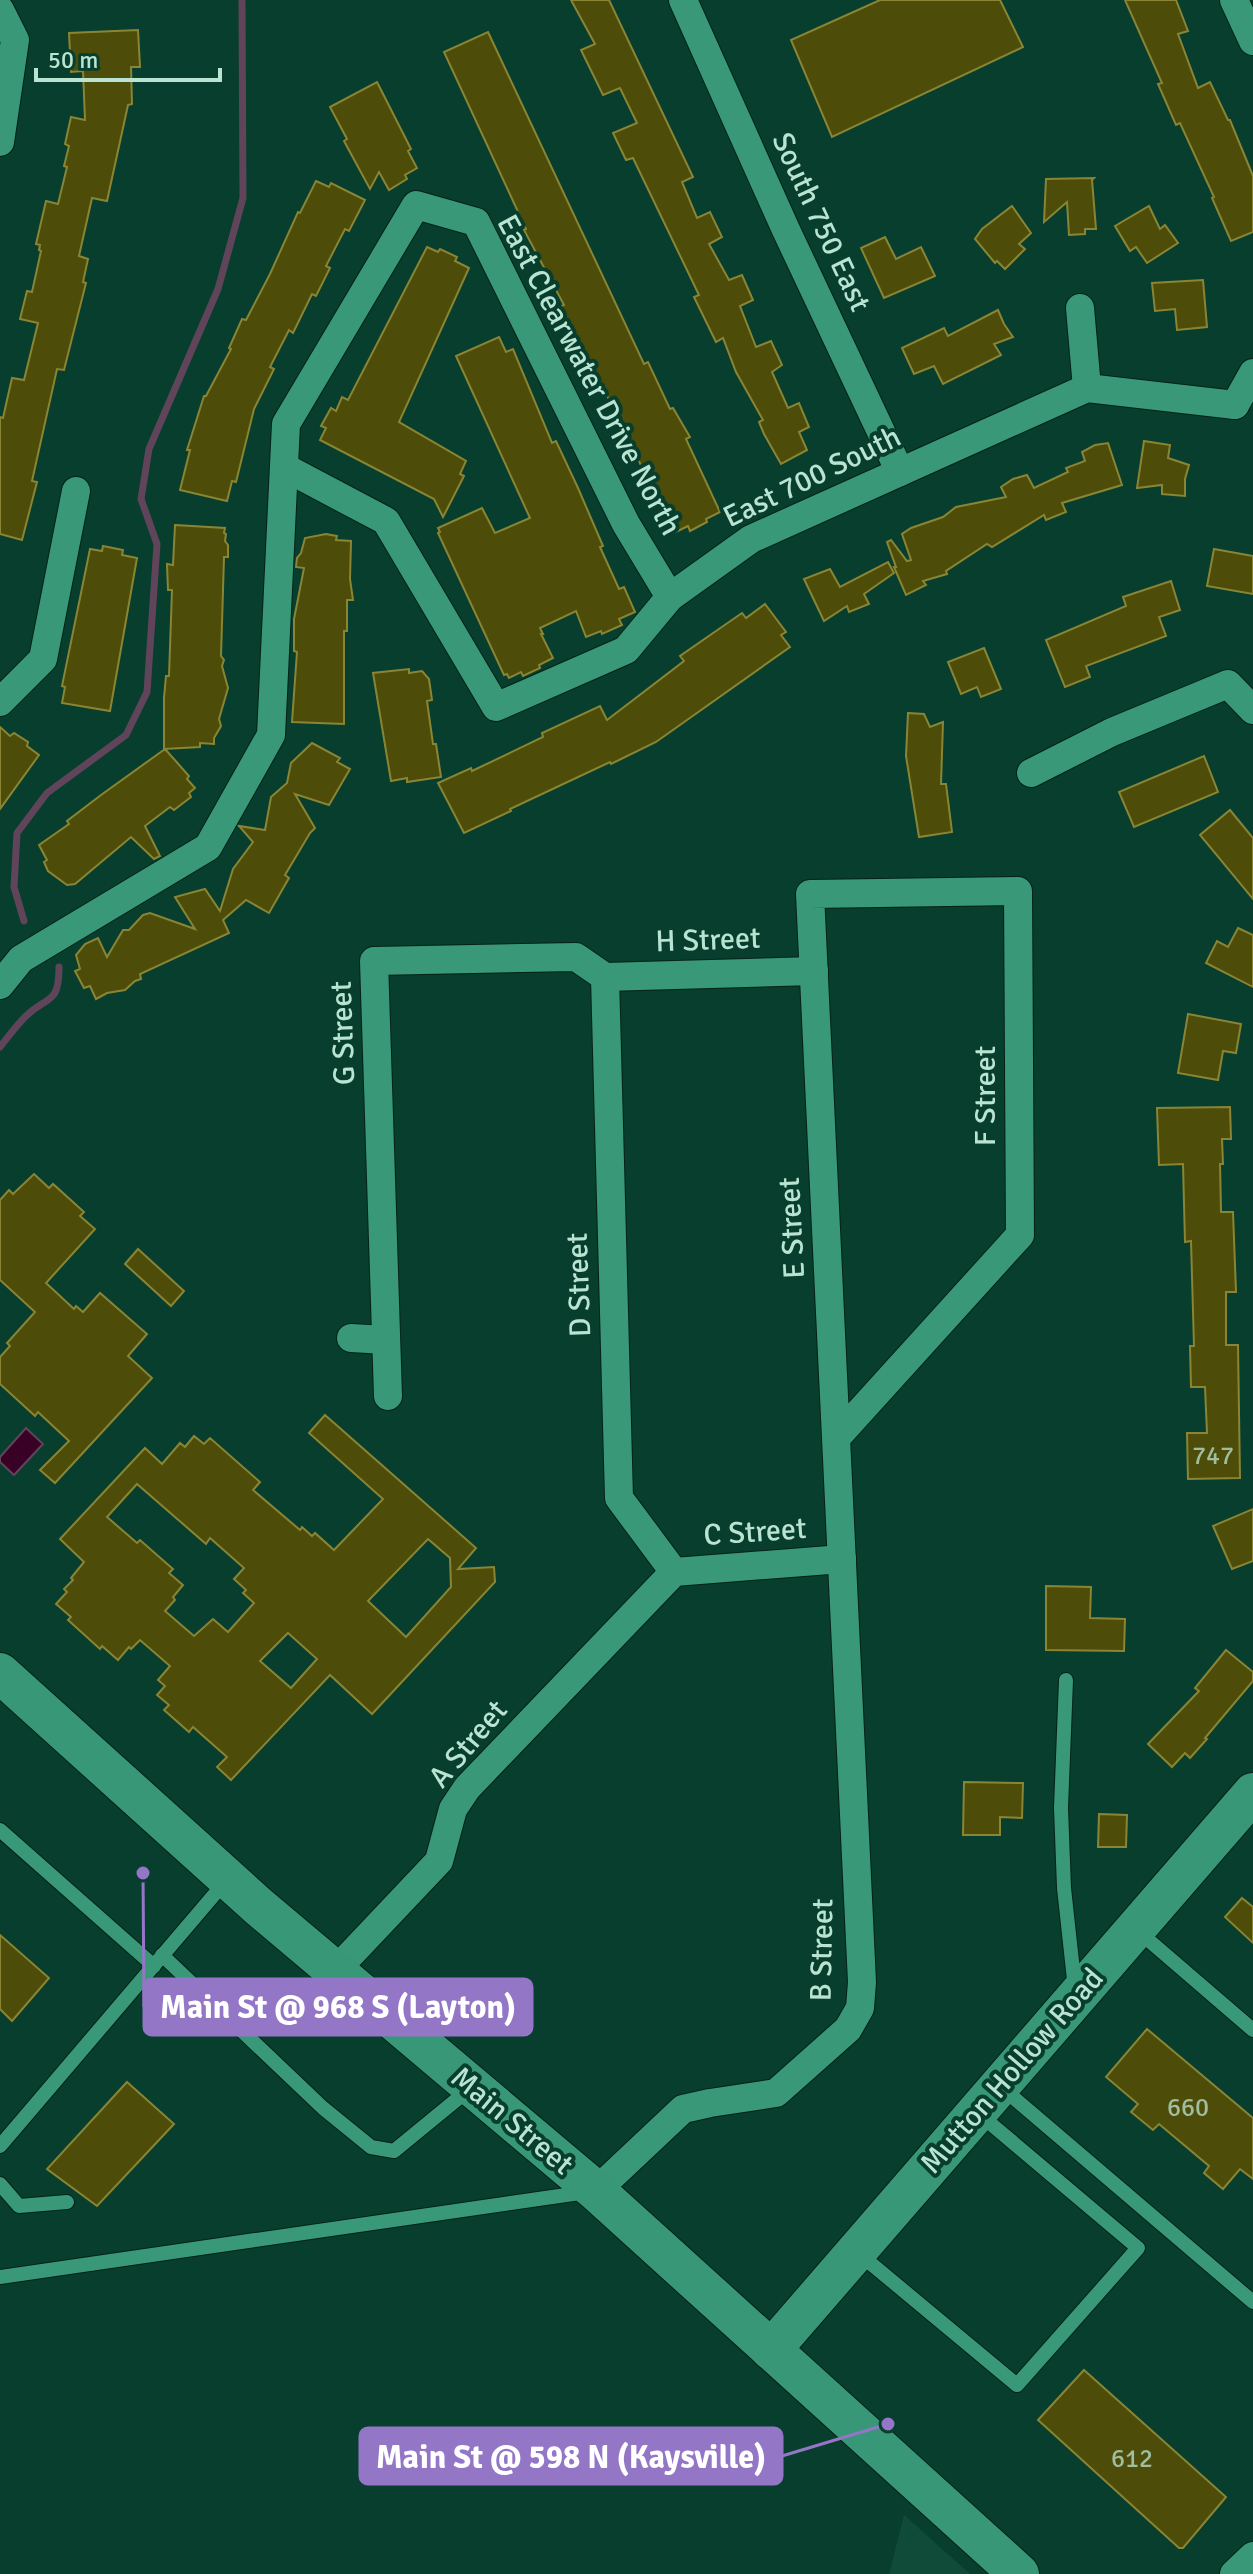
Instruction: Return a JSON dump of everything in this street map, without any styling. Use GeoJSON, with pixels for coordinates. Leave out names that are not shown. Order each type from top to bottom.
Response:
{"type":"FeatureCollection","features":[{"type":"Feature","properties":{"kind":"main road","name":"Main Street"},"geometry":{"type":"LineString","coordinates":[[7,1685],[335,1971],[596,2191],[1019,2574]]}},
{"type":"Feature","properties":{"kind":"main road","name":"Mutton Hollow Road"},"geometry":{"type":"LineString","coordinates":[[771,2350],[1253,1793]]}},
{"type":"Feature","properties":{"kind":"street","name":"South 750 East"},"geometry":{"type":"LineString","coordinates":[[683,0],[786,230],[900,472]]}},
{"type":"Feature","properties":{"kind":"street"},"geometry":{"type":"LineString","coordinates":[[1234,0],[1253,41]]}},
{"type":"Feature","properties":{"kind":"street"},"geometry":{"type":"LineString","coordinates":[[0,10],[15,40],[0,142]]}},
{"type":"Feature","properties":{"kind":"street","name":"East Clearwater Drive North"},"geometry":{"type":"LineString","coordinates":[[0,985],[21,959],[208,847],[271,735],[286,424],[416,205],[476,222],[626,524],[670,597]]}},
{"type":"Feature","properties":{"kind":"street"},"geometry":{"type":"LineString","coordinates":[[1080,308],[1087,388],[1244,412],[1253,373]]}},
{"type":"Feature","properties":{"kind":"street","name":"East 700 South"},"geometry":{"type":"LineString","coordinates":[[284,467],[386,521],[496,707],[626,650],[670,597],[751,539],[1087,388]]}},
{"type":"Feature","properties":{"kind":"street"},"geometry":{"type":"LineString","coordinates":[[0,702],[43,659],[76,491]]}},
{"type":"Feature","properties":{"kind":"street"},"geometry":{"type":"LineString","coordinates":[[1031,773],[1112,732],[1228,684],[1253,710]]}},
{"type":"Feature","properties":{"kind":"street","name":"F Street"},"geometry":{"type":"LineString","coordinates":[[810,894],[1018,891],[1020,1235],[836,1438]]}},
{"type":"Feature","properties":{"kind":"street","name":"E Street"},"geometry":{"type":"LineString","coordinates":[[810,894],[842,1559]]}},
{"type":"Feature","properties":{"kind":"street","name":"G Street"},"geometry":{"type":"LineString","coordinates":[[388,1396],[374,961],[576,957],[605,977]]}},
{"type":"Feature","properties":{"kind":"street","name":"H Street"},"geometry":{"type":"LineString","coordinates":[[605,977],[814,971]]}},
{"type":"Feature","properties":{"kind":"street","name":"D Street"},"geometry":{"type":"LineString","coordinates":[[605,977],[619,1498],[674,1572]]}},
{"type":"Feature","properties":{"kind":"street"},"geometry":{"type":"LineString","coordinates":[[351,1338],[386,1340]]}},
{"type":"Feature","properties":{"kind":"street","name":"C Street"},"geometry":{"type":"LineString","coordinates":[[674,1572],[842,1559]]}},
{"type":"Feature","properties":{"kind":"street","name":"B Street"},"geometry":{"type":"LineString","coordinates":[[596,2191],[683,2109],[776,2093],[848,2029],[860,2008],[862,1982],[842,1559]]}},
{"type":"Feature","properties":{"kind":"street","name":"A Street"},"geometry":{"type":"LineString","coordinates":[[335,1971],[439,1861],[453,1809],[467,1788],[674,1572]]}},
{"type":"Feature","properties":{"kind":"street"},"geometry":{"type":"LineString","coordinates":[[1234,2574],[1253,2556]]}},
{"type":"Feature","properties":{"kind":"lane"},"geometry":{"type":"LineString","coordinates":[[1066,1680],[1061,1821],[1064,1888],[1076,1997]]}},
{"type":"Feature","properties":{"kind":"lane"},"geometry":{"type":"LineString","coordinates":[[0,1830],[158,1961],[371,2147],[394,2151],[472,2087]]}},
{"type":"Feature","properties":{"kind":"lane"},"geometry":{"type":"LineString","coordinates":[[0,2146],[228,1878]]}},
{"type":"Feature","properties":{"kind":"lane"},"geometry":{"type":"LineString","coordinates":[[1135,1929],[1253,2030]]}},
{"type":"Feature","properties":{"kind":"lane"},"geometry":{"type":"LineString","coordinates":[[856,2252],[1017,2385],[1138,2248],[988,2099]]}},
{"type":"Feature","properties":{"kind":"lane"},"geometry":{"type":"LineString","coordinates":[[988,2099],[1253,2302]]}},
{"type":"Feature","properties":{"kind":"lane"},"geometry":{"type":"LineString","coordinates":[[0,2184],[19,2206],[67,2202]]}},
{"type":"Feature","properties":{"kind":"lane"},"geometry":{"type":"LineString","coordinates":[[0,2277],[596,2191]]}},
{"type":"Feature","properties":{"kind":"shaded area"},"geometry":{"type":"Polygon","coordinates":[[[26,1428],[43,1444],[14,1475],[0,1462],[0,1457],[26,1428]]]}},
{"type":"Feature","properties":{"kind":"shaded area"},"geometry":{"type":"Polygon","coordinates":[[[904,2515],[970,2574],[889,2574],[904,2515]]]}},
{"type":"Feature","properties":{"kind":"building"},"geometry":{"type":"Polygon","coordinates":[[[571,0],[609,0],[693,177],[682,182],[697,218],[710,212],[722,237],[709,244],[729,280],[742,275],[753,300],[740,306],[756,347],[771,341],[782,365],[772,372],[788,408],[799,403],[809,427],[799,432],[807,450],[781,464],[764,434],[759,422],[763,420],[736,372],[723,338],[716,342],[694,297],[699,295],[633,158],[626,160],[613,133],[637,123],[620,88],[603,95],[581,50],[595,44],[571,0]]]}},
{"type":"Feature","properties":{"kind":"building"},"geometry":{"type":"Polygon","coordinates":[[[880,0],[1000,0],[1023,47],[832,137],[791,40],[880,0]]]}},
{"type":"Feature","properties":{"kind":"building"},"geometry":{"type":"Polygon","coordinates":[[[1125,0],[1176,0],[1188,31],[1178,34],[1198,88],[1210,82],[1253,176],[1253,232],[1231,241],[1180,123],[1176,125],[1158,84],[1162,83],[1125,0]]]}},
{"type":"Feature","properties":{"kind":"building"},"geometry":{"type":"Polygon","coordinates":[[[138,30],[140,67],[131,67],[132,104],[128,105],[107,201],[92,198],[79,256],[88,259],[83,282],[86,283],[64,370],[57,369],[32,481],[37,482],[22,540],[0,534],[0,417],[3,418],[12,378],[24,380],[38,323],[20,319],[27,291],[32,292],[41,251],[40,245],[36,244],[46,201],[58,204],[67,167],[64,166],[69,146],[65,144],[71,117],[85,120],[83,71],[71,72],[69,33],[138,30]]]}},
{"type":"Feature","properties":{"kind":"building"},"geometry":{"type":"Polygon","coordinates":[[[488,32],[644,364],[648,362],[670,409],[673,408],[690,437],[686,439],[720,512],[690,531],[688,526],[674,533],[664,518],[617,411],[559,307],[564,305],[524,230],[444,52],[488,32]]]}},
{"type":"Feature","properties":{"kind":"building"},"geometry":{"type":"Polygon","coordinates":[[[377,82],[411,149],[408,151],[417,168],[405,175],[407,179],[389,190],[379,172],[370,189],[330,107],[377,82]]]}},
{"type":"Feature","properties":{"kind":"building"},"geometry":{"type":"Polygon","coordinates":[[[1094,178],[1096,229],[1085,229],[1085,234],[1069,235],[1067,202],[1044,222],[1046,179],[1094,178]]]}},
{"type":"Feature","properties":{"kind":"building"},"geometry":{"type":"Polygon","coordinates":[[[316,181],[329,187],[331,183],[365,200],[349,231],[345,229],[326,266],[330,268],[316,296],[312,294],[293,333],[289,330],[270,367],[274,369],[254,409],[236,482],[232,481],[227,501],[180,490],[190,450],[187,450],[204,396],[316,181]]]}},
{"type":"Feature","properties":{"kind":"building"},"geometry":{"type":"Polygon","coordinates":[[[1012,206],[1031,233],[1019,244],[1025,249],[1005,269],[997,261],[995,263],[975,239],[982,229],[1012,206]]]}},
{"type":"Feature","properties":{"kind":"building"},"geometry":{"type":"Polygon","coordinates":[[[1149,206],[1160,229],[1165,225],[1178,243],[1147,263],[1136,247],[1130,251],[1115,226],[1149,206]]]}},
{"type":"Feature","properties":{"kind":"building"},"geometry":{"type":"Polygon","coordinates":[[[885,237],[896,259],[921,247],[935,276],[884,298],[861,248],[885,237]]]}},
{"type":"Feature","properties":{"kind":"building"},"geometry":{"type":"Polygon","coordinates":[[[427,247],[457,257],[455,261],[469,268],[399,422],[466,461],[460,474],[464,476],[443,517],[434,499],[320,440],[326,428],[321,426],[331,408],[336,411],[342,397],[348,400],[427,247]]]}},
{"type":"Feature","properties":{"kind":"building"},"geometry":{"type":"Polygon","coordinates":[[[1203,280],[1207,327],[1177,330],[1175,309],[1155,311],[1152,283],[1203,280]]]}},
{"type":"Feature","properties":{"kind":"building"},"geometry":{"type":"Polygon","coordinates":[[[998,310],[1013,337],[994,344],[1001,355],[943,384],[934,366],[914,374],[902,348],[944,328],[948,336],[998,310]]]}},
{"type":"Feature","properties":{"kind":"building"},"geometry":{"type":"Polygon","coordinates":[[[499,337],[506,352],[513,349],[552,443],[556,441],[578,488],[619,589],[624,587],[635,612],[619,619],[622,625],[586,637],[576,611],[540,628],[553,658],[523,676],[521,672],[509,678],[507,674],[504,675],[438,533],[438,528],[482,508],[495,533],[530,518],[456,356],[499,337]]]}},
{"type":"Feature","properties":{"kind":"building"},"geometry":{"type":"Polygon","coordinates":[[[1144,441],[1170,445],[1168,458],[1189,465],[1185,496],[1162,494],[1162,485],[1137,488],[1144,441]]]}},
{"type":"Feature","properties":{"kind":"building"},"geometry":{"type":"Polygon","coordinates":[[[1108,443],[1122,485],[1062,503],[1066,512],[1046,520],[1044,515],[992,547],[987,544],[946,571],[947,574],[923,581],[926,585],[906,595],[887,542],[891,540],[907,561],[911,560],[902,534],[911,528],[943,517],[956,507],[1006,497],[1001,487],[1013,479],[1027,475],[1034,488],[1068,472],[1066,468],[1085,461],[1082,452],[1108,443]]]}},
{"type":"Feature","properties":{"kind":"building"},"geometry":{"type":"Polygon","coordinates":[[[175,525],[225,528],[228,557],[224,557],[221,656],[228,688],[219,719],[221,726],[214,744],[164,749],[164,698],[166,676],[169,676],[172,590],[168,590],[167,564],[173,565],[175,525]]]}},
{"type":"Feature","properties":{"kind":"building"},"geometry":{"type":"Polygon","coordinates":[[[326,534],[337,536],[336,540],[351,541],[353,600],[347,600],[347,631],[344,631],[344,724],[292,722],[297,652],[294,651],[294,619],[304,568],[296,567],[297,558],[305,538],[326,534]]]}},
{"type":"Feature","properties":{"kind":"building"},"geometry":{"type":"Polygon","coordinates":[[[103,546],[123,550],[122,555],[137,558],[110,711],[62,703],[65,687],[62,686],[90,549],[102,551],[103,546]]]}},
{"type":"Feature","properties":{"kind":"building"},"geometry":{"type":"Polygon","coordinates":[[[1214,549],[1253,556],[1253,594],[1207,586],[1214,549]]]}},
{"type":"Feature","properties":{"kind":"building"},"geometry":{"type":"Polygon","coordinates":[[[888,562],[894,573],[864,594],[869,604],[849,612],[847,606],[824,621],[804,579],[830,569],[840,587],[888,562]]]}},
{"type":"Feature","properties":{"kind":"building"},"geometry":{"type":"Polygon","coordinates":[[[1171,581],[1180,610],[1159,617],[1166,636],[1086,666],[1090,677],[1065,687],[1046,640],[1126,606],[1123,597],[1171,581]]]}},
{"type":"Feature","properties":{"kind":"building"},"geometry":{"type":"Polygon","coordinates":[[[765,604],[786,632],[781,635],[790,647],[656,742],[464,833],[438,783],[471,768],[472,771],[600,706],[607,720],[684,661],[680,656],[742,613],[746,618],[765,604]]]}},
{"type":"Feature","properties":{"kind":"building"},"geometry":{"type":"Polygon","coordinates":[[[984,648],[1001,689],[981,697],[977,687],[961,694],[948,662],[984,648]]]}},
{"type":"Feature","properties":{"kind":"building"},"geometry":{"type":"Polygon","coordinates":[[[409,669],[409,673],[422,671],[429,679],[432,700],[427,701],[441,777],[391,781],[373,673],[409,669]]]}},
{"type":"Feature","properties":{"kind":"building"},"geometry":{"type":"Polygon","coordinates":[[[908,713],[924,714],[930,727],[943,722],[941,784],[946,784],[952,832],[919,837],[906,756],[908,713]]]}},
{"type":"Feature","properties":{"kind":"building"},"geometry":{"type":"Polygon","coordinates":[[[0,727],[10,736],[14,733],[28,742],[27,746],[39,755],[0,809],[0,727]]]}},
{"type":"Feature","properties":{"kind":"building"},"geometry":{"type":"Polygon","coordinates":[[[312,743],[340,758],[337,762],[350,769],[329,805],[295,794],[315,828],[285,875],[289,878],[269,913],[246,900],[223,920],[229,933],[140,974],[141,979],[125,990],[107,993],[96,999],[90,986],[84,988],[75,971],[80,969],[76,955],[85,944],[98,938],[107,957],[123,930],[129,930],[143,915],[150,913],[195,929],[175,897],[205,889],[220,911],[233,869],[253,842],[239,826],[265,830],[271,797],[287,783],[291,763],[312,743]]]}},
{"type":"Feature","properties":{"kind":"building"},"geometry":{"type":"Polygon","coordinates":[[[165,749],[189,776],[187,779],[195,788],[189,793],[191,797],[174,810],[170,807],[145,826],[160,856],[154,859],[131,837],[75,884],[67,885],[48,871],[44,862],[47,860],[39,845],[165,749]]]}},
{"type":"Feature","properties":{"kind":"building"},"geometry":{"type":"Polygon","coordinates":[[[1204,756],[1218,792],[1134,827],[1119,792],[1204,756]]]}},
{"type":"Feature","properties":{"kind":"building"},"geometry":{"type":"Polygon","coordinates":[[[1230,810],[1253,838],[1253,899],[1200,835],[1230,810]]]}},
{"type":"Feature","properties":{"kind":"building"},"geometry":{"type":"Polygon","coordinates":[[[1238,928],[1253,935],[1253,987],[1206,963],[1217,941],[1228,947],[1238,928]]]}},
{"type":"Feature","properties":{"kind":"building"},"geometry":{"type":"Polygon","coordinates":[[[1188,1014],[1241,1024],[1236,1053],[1223,1051],[1218,1080],[1178,1073],[1188,1014]]]}},
{"type":"Feature","properties":{"kind":"building"},"geometry":{"type":"Polygon","coordinates":[[[1230,1107],[1231,1139],[1222,1139],[1221,1212],[1233,1212],[1236,1292],[1226,1292],[1226,1345],[1238,1345],[1240,1478],[1188,1479],[1187,1433],[1207,1433],[1205,1387],[1191,1387],[1190,1346],[1194,1346],[1191,1241],[1185,1242],[1183,1164],[1159,1165],[1157,1108],[1230,1107]]]}},
{"type":"Feature","properties":{"kind":"building"},"geometry":{"type":"Polygon","coordinates":[[[34,1174],[49,1188],[53,1184],[84,1212],[80,1216],[95,1229],[46,1283],[74,1309],[76,1306],[83,1312],[100,1293],[147,1334],[128,1356],[152,1378],[55,1483],[40,1470],[69,1441],[38,1412],[35,1416],[0,1384],[0,1357],[10,1346],[7,1343],[35,1312],[0,1280],[0,1200],[9,1190],[13,1194],[34,1174]]]}},
{"type":"Feature","properties":{"kind":"building"},"geometry":{"type":"Polygon","coordinates":[[[138,1249],[184,1291],[171,1306],[125,1264],[138,1249]]]}},
{"type":"Feature","properties":{"kind":"building"},"geometry":{"type":"Polygon","coordinates":[[[325,1415],[476,1548],[458,1569],[494,1567],[495,1582],[372,1714],[330,1675],[231,1780],[217,1767],[227,1757],[193,1727],[189,1732],[164,1710],[169,1705],[157,1695],[165,1686],[158,1680],[170,1666],[140,1640],[118,1660],[102,1646],[100,1649],[68,1620],[71,1617],[56,1604],[67,1592],[64,1589],[84,1562],[60,1539],[145,1448],[162,1464],[180,1443],[185,1447],[194,1436],[204,1444],[210,1438],[260,1482],[253,1490],[300,1530],[302,1527],[312,1536],[315,1533],[334,1550],[383,1499],[309,1433],[325,1415]],[[137,1484],[107,1517],[173,1569],[169,1573],[183,1585],[165,1611],[194,1636],[213,1619],[228,1632],[254,1603],[234,1579],[244,1568],[210,1538],[206,1544],[137,1484]],[[428,1539],[368,1601],[406,1637],[451,1587],[450,1558],[428,1539]],[[288,1633],[260,1661],[291,1688],[317,1659],[288,1633]]]}},
{"type":"Feature","properties":{"kind":"building"},"geometry":{"type":"Polygon","coordinates":[[[1253,1509],[1253,1561],[1232,1569],[1213,1526],[1253,1509]]]}},
{"type":"Feature","properties":{"kind":"building"},"geometry":{"type":"Polygon","coordinates":[[[1046,1586],[1091,1587],[1090,1618],[1125,1619],[1124,1651],[1046,1650],[1046,1586]]]}},
{"type":"Feature","properties":{"kind":"building"},"geometry":{"type":"Polygon","coordinates":[[[1226,1650],[1253,1672],[1253,1681],[1190,1758],[1185,1753],[1172,1767],[1148,1744],[1199,1691],[1195,1688],[1226,1650]]]}},
{"type":"Feature","properties":{"kind":"building"},"geometry":{"type":"Polygon","coordinates":[[[964,1782],[1023,1783],[1022,1818],[1000,1817],[1000,1835],[963,1835],[964,1782]]]}},
{"type":"Feature","properties":{"kind":"building"},"geometry":{"type":"Polygon","coordinates":[[[1099,1814],[1127,1815],[1126,1847],[1098,1847],[1099,1814]]]}},
{"type":"Feature","properties":{"kind":"building"},"geometry":{"type":"Polygon","coordinates":[[[1242,1898],[1253,1907],[1253,1943],[1225,1917],[1242,1898]]]}},
{"type":"Feature","properties":{"kind":"building"},"geometry":{"type":"Polygon","coordinates":[[[0,1935],[49,1978],[12,2021],[0,2009],[0,1935]]]}},
{"type":"Feature","properties":{"kind":"building"},"geometry":{"type":"Polygon","coordinates":[[[1147,2029],[1253,2118],[1253,2179],[1240,2169],[1223,2189],[1204,2173],[1209,2166],[1159,2124],[1153,2130],[1131,2112],[1138,2104],[1106,2077],[1147,2029]]]}},
{"type":"Feature","properties":{"kind":"building"},"geometry":{"type":"Polygon","coordinates":[[[127,2082],[174,2124],[97,2206],[47,2169],[127,2082]]]}},
{"type":"Feature","properties":{"kind":"building"},"geometry":{"type":"Polygon","coordinates":[[[1084,2370],[1226,2497],[1183,2548],[1179,2548],[1038,2420],[1084,2370]]]}},
{"type":"Feature","properties":{"kind":"waterway"},"geometry":{"type":"LineString","coordinates":[[24,921],[14,887],[17,833],[47,793],[126,735],[147,692],[157,544],[141,499],[149,449],[218,289],[243,198],[242,0]]}},
{"type":"Feature","properties":{"kind":"waterway"},"geometry":{"type":"LineString","coordinates":[[0,1047],[25,1017],[54,994],[59,967]]}},
{"type":"Feature","properties":{"kind":"place","name":"Main St @ 968 S (Layton)"},"geometry":{"type":"Point","coordinates":[143,1873]}},
{"type":"Feature","properties":{"kind":"place","name":"Main St @ 598 N (Kaysville)"},"geometry":{"type":"Point","coordinates":[888,2424]}}]}
